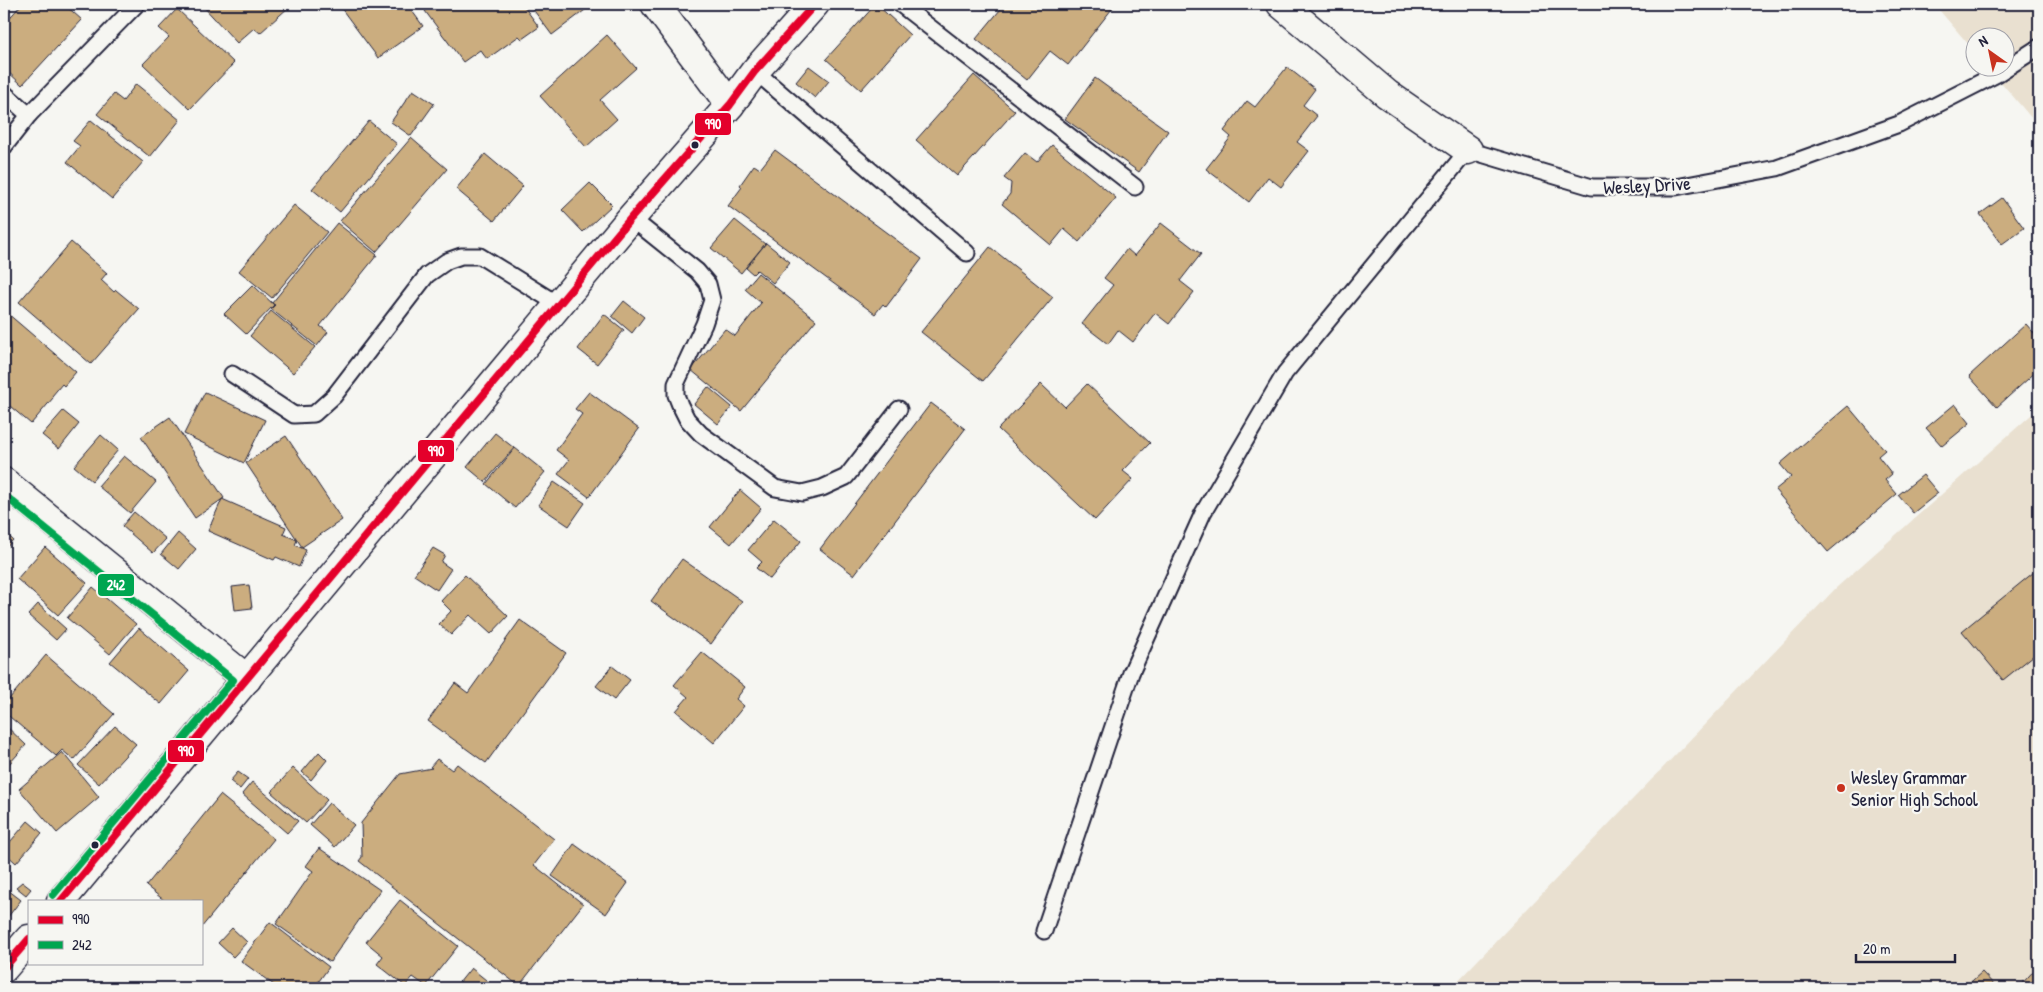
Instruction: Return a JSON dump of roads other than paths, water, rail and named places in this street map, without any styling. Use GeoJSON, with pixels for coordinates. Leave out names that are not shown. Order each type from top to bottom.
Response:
{"type":"FeatureCollection","features":[{"type":"Feature","properties":{"kind":"street"},"geometry":{"type":"LineString","coordinates":[[655,4],[730,105]]}},
{"type":"Feature","properties":{"kind":"street"},"geometry":{"type":"LineString","coordinates":[[62,900],[631,218],[730,105],[755,71],[815,4]]}},
{"type":"Feature","properties":{"kind":"street","name":"Wesley Drive"},"geometry":{"type":"LineString","coordinates":[[1281,4],[1386,94],[1468,150]]}},
{"type":"Feature","properties":{"kind":"street"},"geometry":{"type":"LineString","coordinates":[[4,482],[247,679]]}},
{"type":"Feature","properties":{"kind":"street"},"geometry":{"type":"LineString","coordinates":[[5,966],[28,940]]}},
{"type":"Feature","properties":{"kind":"lane"},"geometry":{"type":"LineString","coordinates":[[4,147],[29,115],[137,4]]}},
{"type":"Feature","properties":{"kind":"lane"},"geometry":{"type":"LineString","coordinates":[[900,4],[1135,187]]}},
{"type":"Feature","properties":{"kind":"lane","name":"Wesley Drive"},"geometry":{"type":"LineString","coordinates":[[1468,150],[1592,187],[1686,185],[1777,168],[1899,124],[1997,74],[2039,47]]}},
{"type":"Feature","properties":{"kind":"lane"},"geometry":{"type":"LineString","coordinates":[[755,71],[967,252]]}},
{"type":"Feature","properties":{"kind":"lane"},"geometry":{"type":"LineString","coordinates":[[4,93],[29,115]]}},
{"type":"Feature","properties":{"kind":"lane"},"geometry":{"type":"LineString","coordinates":[[1044,931],[1131,674],[1203,513],[1285,373],[1468,150]]}},
{"type":"Feature","properties":{"kind":"lane"},"geometry":{"type":"LineString","coordinates":[[631,218],[697,271],[708,284],[712,300],[704,324],[676,384],[676,395],[687,419],[701,434],[775,488],[802,492],[822,488],[846,477],[899,409]]}},
{"type":"Feature","properties":{"kind":"lane"},"geometry":{"type":"LineString","coordinates":[[232,374],[294,415],[314,414],[334,396],[427,275],[447,261],[461,256],[480,256],[559,305]]}},
{"type":"Feature","properties":{"kind":"place","name":"Wesley Grammar Senior High School"},"geometry":{"type":"Point","coordinates":[1841,788]}}]}
